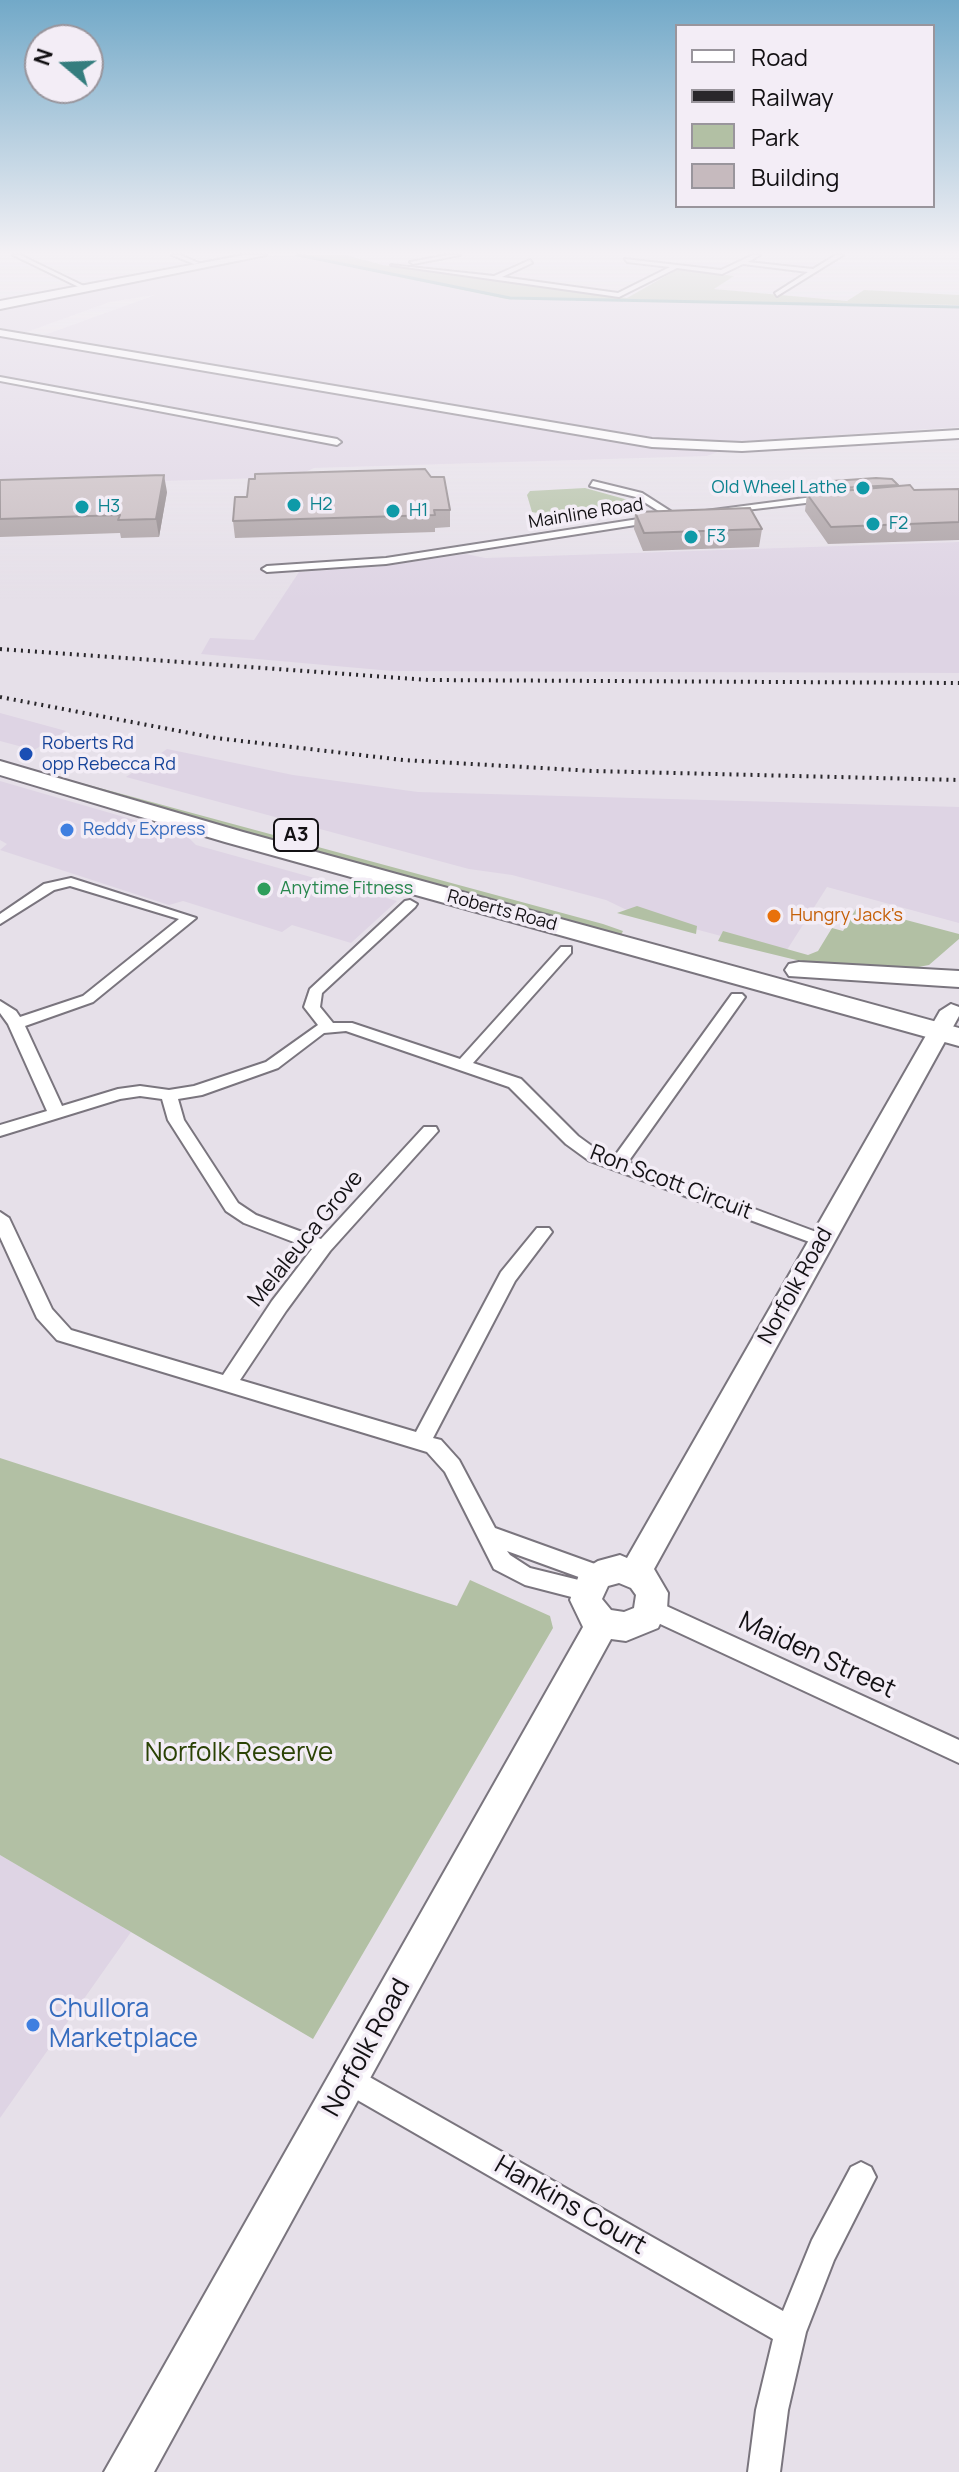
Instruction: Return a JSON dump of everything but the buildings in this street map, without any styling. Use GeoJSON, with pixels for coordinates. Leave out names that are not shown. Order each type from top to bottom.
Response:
{"type":"FeatureCollection","features":[{"type":"Feature","properties":{"kind":"highway","name":"Roberts Road"},"geometry":{"type":"LineString","coordinates":[[0,753],[799,970],[954,1018]]}},
{"type":"Feature","properties":{"kind":"highway","name":"Roberts Road"},"geometry":{"type":"LineString","coordinates":[[0,768],[234,837],[954,1018]]}},
{"type":"Feature","properties":{"kind":"highway"},"geometry":{"type":"LineString","coordinates":[[799,970],[959,979]]}},
{"type":"Feature","properties":{"kind":"main road"},"geometry":{"type":"LineString","coordinates":[[221,370],[652,443],[742,447],[959,434]]}},
{"type":"Feature","properties":{"kind":"main road","name":"Norfolk Road"},"geometry":{"type":"LineString","coordinates":[[635,1573],[821,1240],[954,1018]]}},
{"type":"Feature","properties":{"kind":"main road"},"geometry":{"type":"LineString","coordinates":[[620,1569],[635,1573],[648,1585],[651,1609],[646,1618],[626,1627],[596,1596],[620,1569]]}},
{"type":"Feature","properties":{"kind":"main road","name":"Norfolk Road"},"geometry":{"type":"LineString","coordinates":[[128,2472],[350,2080],[596,1596]]}},
{"type":"Feature","properties":{"kind":"street"},"geometry":{"type":"LineString","coordinates":[[0,379],[337,442]]}},
{"type":"Feature","properties":{"kind":"street"},"geometry":{"type":"LineString","coordinates":[[593,484],[639,495],[673,516]]}},
{"type":"Feature","properties":{"kind":"street","name":"Mainline Road"},"geometry":{"type":"LineString","coordinates":[[267,569],[396,559],[673,516],[836,497]]}},
{"type":"Feature","properties":{"kind":"street"},"geometry":{"type":"LineString","coordinates":[[0,920],[40,891],[56,884],[78,883],[189,918],[88,999],[16,1024]]}},
{"type":"Feature","properties":{"kind":"street"},"geometry":{"type":"LineString","coordinates":[[0,1131],[131,1092],[169,1095],[196,1091],[272,1065],[308,1036],[328,1027],[312,1007],[311,997],[410,904]]}},
{"type":"Feature","properties":{"kind":"street"},"geometry":{"type":"LineString","coordinates":[[464,1064],[566,950]]}},
{"type":"Feature","properties":{"kind":"street"},"geometry":{"type":"LineString","coordinates":[[617,1165],[737,997]]}},
{"type":"Feature","properties":{"kind":"street"},"geometry":{"type":"LineString","coordinates":[[0,1006],[11,1014],[56,1112]]}},
{"type":"Feature","properties":{"kind":"street","name":"Ron Scott Circuit"},"geometry":{"type":"LineString","coordinates":[[328,1027],[356,1028],[515,1083],[579,1146],[617,1165],[821,1240]]}},
{"type":"Feature","properties":{"kind":"street"},"geometry":{"type":"LineString","coordinates":[[169,1095],[176,1120],[232,1207],[250,1219],[324,1247]]}},
{"type":"Feature","properties":{"kind":"street","name":"Melaleuca Grove"},"geometry":{"type":"LineString","coordinates":[[227,1385],[279,1306],[324,1247],[430,1131]]}},
{"type":"Feature","properties":{"kind":"street"},"geometry":{"type":"LineString","coordinates":[[0,1218],[44,1313],[56,1329],[75,1339],[421,1442],[445,1453],[489,1535],[493,1550],[511,1569],[525,1576],[596,1596]]}},
{"type":"Feature","properties":{"kind":"street"},"geometry":{"type":"LineString","coordinates":[[421,1442],[508,1277],[543,1232]]}},
{"type":"Feature","properties":{"kind":"street","name":"Maiden Street"},"geometry":{"type":"LineString","coordinates":[[651,1609],[959,1752]]}},
{"type":"Feature","properties":{"kind":"street","name":"Hankins Court"},"geometry":{"type":"LineString","coordinates":[[350,2080],[790,2332]]}},
{"type":"Feature","properties":{"kind":"street"},"geometry":{"type":"LineString","coordinates":[[764,2472],[772,2410],[790,2332],[823,2251],[861,2177]]}},
{"type":"Feature","properties":{"kind":"shaded area"},"geometry":{"type":"Polygon","coordinates":[[[0,370],[959,370],[959,427],[746,441],[707,456],[314,468],[295,477],[0,486],[0,370]]]}},
{"type":"Feature","properties":{"kind":"shaded area"},"geometry":{"type":"Polygon","coordinates":[[[959,542],[959,673],[392,671],[201,654],[210,638],[254,640],[299,572],[376,567],[466,554],[485,558],[959,542]]]}},
{"type":"Feature","properties":{"kind":"shaded area"},"geometry":{"type":"Polygon","coordinates":[[[0,713],[66,731],[34,750],[0,741],[0,713]]]}},
{"type":"Feature","properties":{"kind":"shaded area"},"geometry":{"type":"Polygon","coordinates":[[[167,749],[293,775],[418,792],[959,807],[959,923],[827,887],[785,953],[631,912],[606,900],[512,875],[469,869],[126,777],[167,749]]]}},
{"type":"Feature","properties":{"kind":"shaded area"},"geometry":{"type":"Polygon","coordinates":[[[0,781],[186,835],[196,845],[397,901],[351,943],[292,925],[282,932],[183,901],[169,905],[0,850],[7,844],[0,840],[0,781]]]}},
{"type":"Feature","properties":{"kind":"shaded area","name":"Chullora Marketplace"},"geometry":{"type":"Polygon","coordinates":[[[0,1855],[131,1932],[0,2118],[0,1855]]]}},
{"type":"Feature","properties":{"kind":"green space"},"geometry":{"type":"Polygon","coordinates":[[[585,488],[639,503],[541,521],[537,513],[532,512],[527,495],[530,491],[585,488]]]}},
{"type":"Feature","properties":{"kind":"green space"},"geometry":{"type":"Polygon","coordinates":[[[59,777],[623,931],[621,935],[182,815],[57,779],[59,777]]]}},
{"type":"Feature","properties":{"kind":"green space"},"geometry":{"type":"Polygon","coordinates":[[[637,906],[697,926],[696,934],[617,913],[637,906]]]}},
{"type":"Feature","properties":{"kind":"green space"},"geometry":{"type":"Polygon","coordinates":[[[857,907],[959,934],[959,939],[929,965],[908,969],[821,966],[718,941],[723,931],[808,955],[818,951],[832,928],[843,931],[857,907]]]}},
{"type":"Feature","properties":{"kind":"green space","name":"Norfolk Reserve"},"geometry":{"type":"Polygon","coordinates":[[[0,1458],[457,1606],[470,1580],[550,1616],[553,1628],[313,2039],[0,1855],[0,1458]]]}},
{"type":"Feature","properties":{"kind":"railway"},"geometry":{"type":"LineString","coordinates":[[0,649],[429,680],[959,683]]}},
{"type":"Feature","properties":{"kind":"railway"},"geometry":{"type":"LineString","coordinates":[[0,697],[216,738],[403,760],[593,771],[959,780]]}},
{"type":"Feature","properties":{"kind":"place","name":"Old Wheel Lathe"},"geometry":{"type":"Point","coordinates":[863,488]}},
{"type":"Feature","properties":{"kind":"place","name":"H2"},"geometry":{"type":"Point","coordinates":[294,505]}},
{"type":"Feature","properties":{"kind":"place","name":"H3"},"geometry":{"type":"Point","coordinates":[82,507]}},
{"type":"Feature","properties":{"kind":"place","name":"H1"},"geometry":{"type":"Point","coordinates":[393,511]}},
{"type":"Feature","properties":{"kind":"place","name":"F2"},"geometry":{"type":"Point","coordinates":[873,524]}},
{"type":"Feature","properties":{"kind":"place","name":"F3"},"geometry":{"type":"Point","coordinates":[691,537]}},
{"type":"Feature","properties":{"kind":"place","name":"Roberts Rd opp Rebecca Rd"},"geometry":{"type":"Point","coordinates":[26,754]}},
{"type":"Feature","properties":{"kind":"place","name":"Reddy Express"},"geometry":{"type":"Point","coordinates":[67,830]}},
{"type":"Feature","properties":{"kind":"place","name":"Anytime Fitness"},"geometry":{"type":"Point","coordinates":[264,889]}},
{"type":"Feature","properties":{"kind":"place","name":"Hungry Jack's"},"geometry":{"type":"Point","coordinates":[774,916]}},
{"type":"Feature","properties":{"kind":"place","name":"Chullora Marketplace"},"geometry":{"type":"Point","coordinates":[33,2025]}}]}
